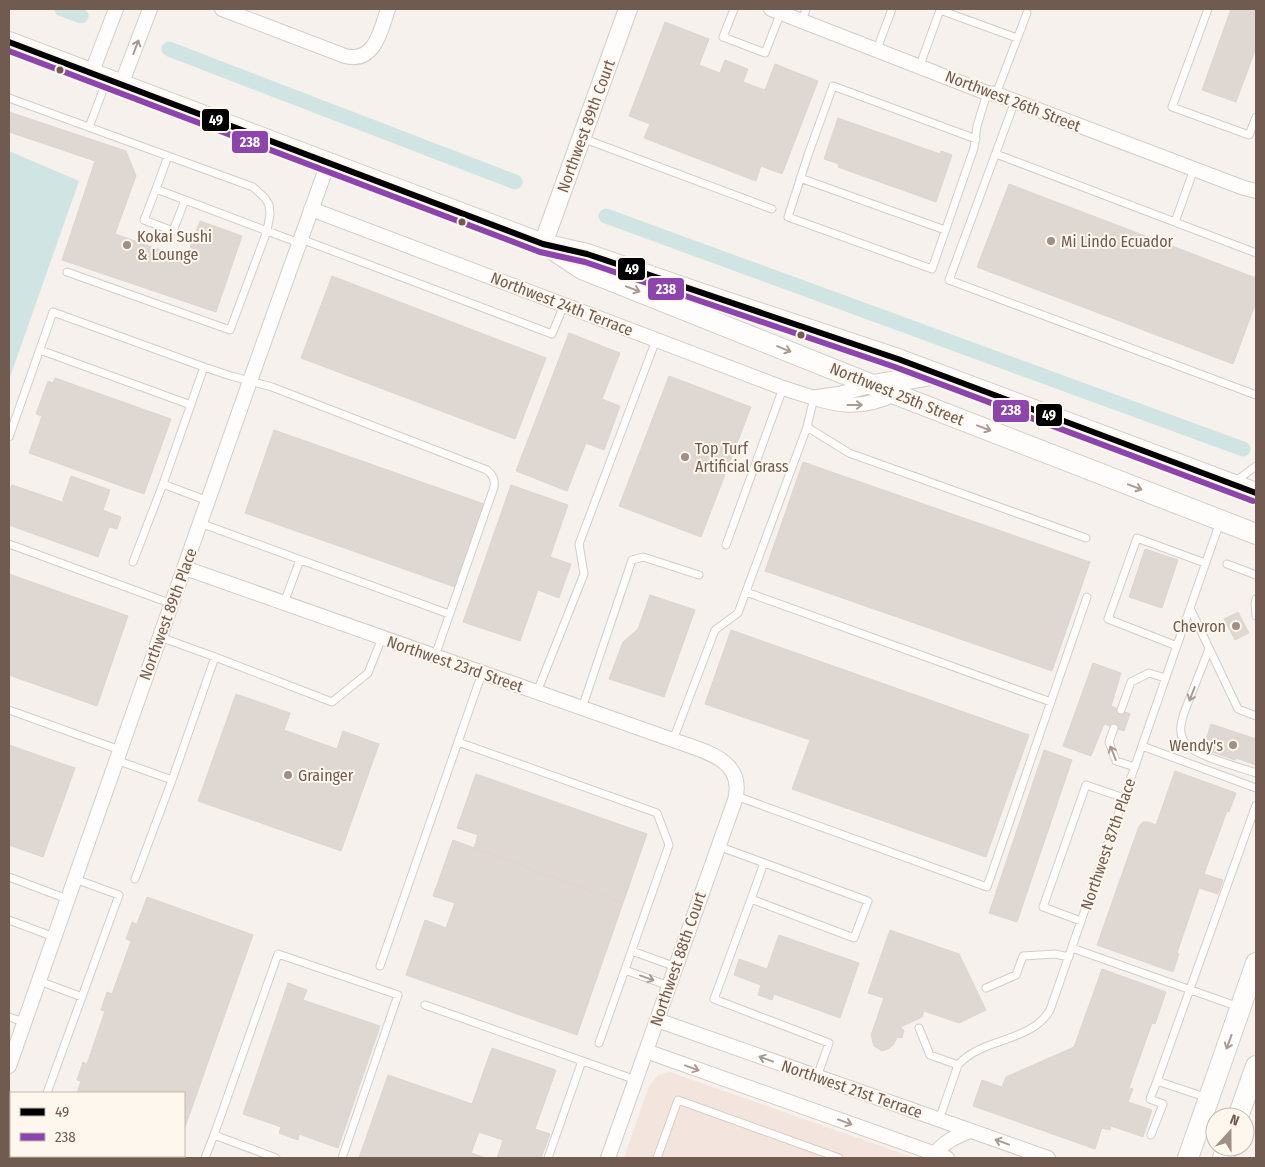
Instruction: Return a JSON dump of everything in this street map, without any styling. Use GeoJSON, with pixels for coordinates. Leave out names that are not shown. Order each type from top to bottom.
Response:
{"type":"FeatureCollection","features":[{"type":"Feature","properties":{"kind":"main road","name":"Northwest 25th Street"},"geometry":{"type":"LineString","coordinates":[[9,44],[107,79],[543,244],[587,254],[939,374],[1256,493]]}},
{"type":"Feature","properties":{"kind":"main road","name":"Northwest 25th Street"},"geometry":{"type":"LineString","coordinates":[[543,244],[582,269],[895,394],[1256,534]]}},
{"type":"Feature","properties":{"kind":"main road"},"geometry":{"type":"LineString","coordinates":[[873,385],[939,374]]}},
{"type":"Feature","properties":{"kind":"main road"},"geometry":{"type":"LineString","coordinates":[[1188,1158],[1256,963]]}},
{"type":"Feature","properties":{"kind":"main road"},"geometry":{"type":"LineString","coordinates":[[1242,1107],[1256,1066]]}},
{"type":"Feature","properties":{"kind":"street"},"geometry":{"type":"LineString","coordinates":[[107,79],[116,9]]}},
{"type":"Feature","properties":{"kind":"street"},"geometry":{"type":"LineString","coordinates":[[222,9],[350,57],[361,56],[373,47],[388,9]]}},
{"type":"Feature","properties":{"kind":"street","name":"Northwest 89th Court"},"geometry":{"type":"LineString","coordinates":[[543,244],[628,9]]}},
{"type":"Feature","properties":{"kind":"street"},"geometry":{"type":"LineString","coordinates":[[107,79],[145,10]]}},
{"type":"Feature","properties":{"kind":"street","name":"Northwest 26th Street"},"geometry":{"type":"LineString","coordinates":[[776,11],[804,15],[877,49],[1256,191]]}},
{"type":"Feature","properties":{"kind":"street","name":"Northwest 89th Place"},"geometry":{"type":"LineString","coordinates":[[9,1066],[328,163]]}},
{"type":"Feature","properties":{"kind":"street","name":"Northwest 24th Terrace"},"geometry":{"type":"LineString","coordinates":[[312,209],[783,388],[814,398],[834,404],[856,406],[881,401],[895,394]]}},
{"type":"Feature","properties":{"kind":"street","name":"Northwest 24th Terrace"},"geometry":{"type":"LineString","coordinates":[[814,398],[873,385]]}},
{"type":"Feature","properties":{"kind":"street","name":"Northwest 23rd Street"},"geometry":{"type":"LineString","coordinates":[[185,568],[674,740],[725,762]]}},
{"type":"Feature","properties":{"kind":"street","name":"Northwest 88th Court"},"geometry":{"type":"LineString","coordinates":[[608,1158],[736,796],[738,782],[736,775],[725,762]]}},
{"type":"Feature","properties":{"kind":"street","name":"Northwest 21st Terrace"},"geometry":{"type":"LineString","coordinates":[[657,1020],[1048,1158]]}},
{"type":"Feature","properties":{"kind":"street","name":"Northwest 21st Terrace"},"geometry":{"type":"LineString","coordinates":[[646,1051],[934,1155]]}},
{"type":"Feature","properties":{"kind":"street"},"geometry":{"type":"LineString","coordinates":[[934,1155],[942,1144],[951,1138],[970,1131]]}},
{"type":"Feature","properties":{"kind":"lane"},"geometry":{"type":"LineString","coordinates":[[734,9],[723,37],[765,53],[776,11]]}},
{"type":"Feature","properties":{"kind":"lane"},"geometry":{"type":"LineString","coordinates":[[877,49],[892,9]]}},
{"type":"Feature","properties":{"kind":"lane"},"geometry":{"type":"LineString","coordinates":[[1208,9],[1172,107],[1249,135],[1256,117]]}},
{"type":"Feature","properties":{"kind":"lane"},"geometry":{"type":"LineString","coordinates":[[920,65],[940,10],[1018,38]]}},
{"type":"Feature","properties":{"kind":"lane"},"geometry":{"type":"LineString","coordinates":[[976,139],[833,86],[788,217],[932,269],[974,148],[976,139],[977,126],[1018,38],[1027,13]]}},
{"type":"Feature","properties":{"kind":"lane"},"geometry":{"type":"LineString","coordinates":[[88,127],[107,79]]}},
{"type":"Feature","properties":{"kind":"lane"},"geometry":{"type":"LineString","coordinates":[[9,98],[253,187],[260,191],[269,205],[270,214],[267,231],[230,330],[67,272]]}},
{"type":"Feature","properties":{"kind":"lane"},"geometry":{"type":"LineString","coordinates":[[1015,101],[949,280],[1256,395]]}},
{"type":"Feature","properties":{"kind":"lane"},"geometry":{"type":"LineString","coordinates":[[582,138],[772,210]]}},
{"type":"Feature","properties":{"kind":"lane"},"geometry":{"type":"LineString","coordinates":[[996,154],[1256,253]]}},
{"type":"Feature","properties":{"kind":"lane"},"geometry":{"type":"LineString","coordinates":[[168,156],[144,220],[173,231],[185,200]]}},
{"type":"Feature","properties":{"kind":"lane"},"geometry":{"type":"LineString","coordinates":[[1175,222],[1194,169]]}},
{"type":"Feature","properties":{"kind":"lane"},"geometry":{"type":"LineString","coordinates":[[800,178],[946,230]]}},
{"type":"Feature","properties":{"kind":"lane"},"geometry":{"type":"LineString","coordinates":[[156,189],[552,334],[564,305]]}},
{"type":"Feature","properties":{"kind":"lane"},"geometry":{"type":"LineString","coordinates":[[9,437],[53,312],[204,367],[272,386],[487,470],[491,473],[495,482],[494,487],[435,656]]}},
{"type":"Feature","properties":{"kind":"lane"},"geometry":{"type":"LineString","coordinates":[[536,692],[584,574],[579,544],[656,340]]}},
{"type":"Feature","properties":{"kind":"lane"},"geometry":{"type":"LineString","coordinates":[[40,350],[191,405]]}},
{"type":"Feature","properties":{"kind":"lane"},"geometry":{"type":"LineString","coordinates":[[133,562],[163,484],[204,367]]}},
{"type":"Feature","properties":{"kind":"lane"},"geometry":{"type":"LineString","coordinates":[[726,545],[783,388]]}},
{"type":"Feature","properties":{"kind":"lane"},"geometry":{"type":"LineString","coordinates":[[674,740],[715,630],[738,612],[807,427],[814,398]]}},
{"type":"Feature","properties":{"kind":"lane"},"geometry":{"type":"LineString","coordinates":[[807,427],[849,453],[1086,538]]}},
{"type":"Feature","properties":{"kind":"lane"},"geometry":{"type":"LineString","coordinates":[[1231,484],[1256,466]]}},
{"type":"Feature","properties":{"kind":"lane"},"geometry":{"type":"LineString","coordinates":[[163,484],[208,501]]}},
{"type":"Feature","properties":{"kind":"lane","name":"Northwest 87th Place"},"geometry":{"type":"LineString","coordinates":[[958,1065],[971,1054],[1039,1024],[1050,1010],[1220,520]]}},
{"type":"Feature","properties":{"kind":"lane"},"geometry":{"type":"LineString","coordinates":[[200,524],[449,614]]}},
{"type":"Feature","properties":{"kind":"lane"},"geometry":{"type":"LineString","coordinates":[[1177,646],[1108,619],[1137,538],[1205,563]]}},
{"type":"Feature","properties":{"kind":"lane"},"geometry":{"type":"LineString","coordinates":[[9,544],[172,604]]}},
{"type":"Feature","properties":{"kind":"lane"},"geometry":{"type":"LineString","coordinates":[[582,708],[632,560],[643,557],[699,575]]}},
{"type":"Feature","properties":{"kind":"lane"},"geometry":{"type":"LineString","coordinates":[[284,604],[300,560]]}},
{"type":"Feature","properties":{"kind":"lane"},"geometry":{"type":"LineString","coordinates":[[1227,564],[1256,576]]}},
{"type":"Feature","properties":{"kind":"lane"},"geometry":{"type":"LineString","coordinates":[[746,592],[1051,702]]}},
{"type":"Feature","properties":{"kind":"lane"},"geometry":{"type":"LineString","coordinates":[[736,796],[987,887],[1087,596]]}},
{"type":"Feature","properties":{"kind":"lane"},"geometry":{"type":"LineString","coordinates":[[1256,599],[1256,616]]}},
{"type":"Feature","properties":{"kind":"lane"},"geometry":{"type":"LineString","coordinates":[[1190,608],[1238,709],[1256,716]]}},
{"type":"Feature","properties":{"kind":"lane"},"geometry":{"type":"LineString","coordinates":[[160,637],[332,702],[368,673],[382,638]]}},
{"type":"Feature","properties":{"kind":"lane"},"geometry":{"type":"LineString","coordinates":[[1209,649],[1181,724],[1184,742],[1190,749],[1200,754],[1256,773]]}},
{"type":"Feature","properties":{"kind":"lane"},"geometry":{"type":"LineString","coordinates":[[135,879],[215,657]]}},
{"type":"Feature","properties":{"kind":"lane"},"geometry":{"type":"LineString","coordinates":[[380,966],[482,673]]}},
{"type":"Feature","properties":{"kind":"lane"},"geometry":{"type":"LineString","coordinates":[[1121,710],[1131,682],[1149,673],[1165,678]]}},
{"type":"Feature","properties":{"kind":"lane"},"geometry":{"type":"LineString","coordinates":[[9,710],[118,755],[172,780]]}},
{"type":"Feature","properties":{"kind":"lane"},"geometry":{"type":"LineString","coordinates":[[1114,728],[1109,742],[1116,761],[1135,767]]}},
{"type":"Feature","properties":{"kind":"lane"},"geometry":{"type":"LineString","coordinates":[[458,742],[657,813],[669,845],[599,1043]]}},
{"type":"Feature","properties":{"kind":"lane"},"geometry":{"type":"LineString","coordinates":[[1142,746],[1256,788]]}},
{"type":"Feature","properties":{"kind":"lane"},"geometry":{"type":"LineString","coordinates":[[1081,921],[1043,907],[1086,785],[1124,798]]}},
{"type":"Feature","properties":{"kind":"lane"},"geometry":{"type":"LineString","coordinates":[[1151,1135],[1163,1104],[1150,1099],[1256,805]]}},
{"type":"Feature","properties":{"kind":"lane"},"geometry":{"type":"LineString","coordinates":[[718,846],[868,901],[854,938],[751,899]]}},
{"type":"Feature","properties":{"kind":"lane"},"geometry":{"type":"LineString","coordinates":[[764,863],[714,999],[830,1043],[817,1077]]}},
{"type":"Feature","properties":{"kind":"lane"},"geometry":{"type":"LineString","coordinates":[[9,877],[67,899]]}},
{"type":"Feature","properties":{"kind":"lane"},"geometry":{"type":"LineString","coordinates":[[47,1092],[119,895],[75,879]]}},
{"type":"Feature","properties":{"kind":"lane"},"geometry":{"type":"LineString","coordinates":[[9,920],[54,937]]}},
{"type":"Feature","properties":{"kind":"lane"},"geometry":{"type":"LineString","coordinates":[[1072,948],[1241,1007]]}},
{"type":"Feature","properties":{"kind":"lane"},"geometry":{"type":"LineString","coordinates":[[632,950],[676,967]]}},
{"type":"Feature","properties":{"kind":"lane"},"geometry":{"type":"LineString","coordinates":[[205,1158],[278,954],[398,995],[342,1158]]}},
{"type":"Feature","properties":{"kind":"lane"},"geometry":{"type":"LineString","coordinates":[[986,988],[1016,975],[1023,956],[1055,954],[1069,957]]}},
{"type":"Feature","properties":{"kind":"lane"},"geometry":{"type":"LineString","coordinates":[[625,970],[669,986]]}},
{"type":"Feature","properties":{"kind":"lane"},"geometry":{"type":"LineString","coordinates":[[39,981],[82,997]]}},
{"type":"Feature","properties":{"kind":"lane"},"geometry":{"type":"LineString","coordinates":[[425,1005],[636,1080]]}},
{"type":"Feature","properties":{"kind":"lane"},"geometry":{"type":"LineString","coordinates":[[9,1017],[24,1022]]}},
{"type":"Feature","properties":{"kind":"lane"},"geometry":{"type":"LineString","coordinates":[[919,1028],[930,1055],[958,1065],[939,1120]]}},
{"type":"Feature","properties":{"kind":"lane"},"geometry":{"type":"LineString","coordinates":[[548,1158],[582,1061]]}},
{"type":"Feature","properties":{"kind":"lane"},"geometry":{"type":"LineString","coordinates":[[1157,1081],[1209,1099]]}},
{"type":"Feature","properties":{"kind":"lane"},"geometry":{"type":"LineString","coordinates":[[657,1158],[678,1100],[839,1158]]}},
{"type":"Feature","properties":{"kind":"lane"},"geometry":{"type":"LineString","coordinates":[[214,1135],[276,1158]]}},
{"type":"Feature","properties":{"kind":"shaded area"},"geometry":{"type":"Polygon","coordinates":[[[9,151],[79,181],[9,380],[9,151]]]}},
{"type":"Feature","properties":{"kind":"shaded area"},"geometry":{"type":"Polygon","coordinates":[[[670,1072],[915,1158],[624,1158],[649,1086],[658,1075],[670,1072]]]}},
{"type":"Feature","properties":{"kind":"building"},"geometry":{"type":"Polygon","coordinates":[[[1231,9],[1256,9],[1256,48],[1236,102],[1202,90],[1231,9]]]}},
{"type":"Feature","properties":{"kind":"building"},"geometry":{"type":"Polygon","coordinates":[[[665,22],[709,39],[699,65],[720,73],[725,60],[748,69],[743,82],[765,90],[775,64],[818,81],[782,174],[761,166],[756,181],[644,138],[650,124],[629,116],[665,22]]]}},
{"type":"Feature","properties":{"kind":"building"},"geometry":{"type":"Polygon","coordinates":[[[9,112],[126,151],[136,176],[115,234],[186,259],[200,221],[242,236],[216,312],[62,260],[95,161],[9,132],[9,112]]]}},
{"type":"Feature","properties":{"kind":"building"},"geometry":{"type":"Polygon","coordinates":[[[838,118],[940,154],[941,151],[952,155],[936,202],[838,167],[839,164],[824,159],[838,118]]]}},
{"type":"Feature","properties":{"kind":"building"},"geometry":{"type":"Polygon","coordinates":[[[1009,184],[1256,278],[1256,302],[1233,364],[977,267],[1009,184]]]}},
{"type":"Feature","properties":{"kind":"building"},"geometry":{"type":"Polygon","coordinates":[[[332,276],[546,358],[515,439],[301,358],[332,276]]]}},
{"type":"Feature","properties":{"kind":"building"},"geometry":{"type":"Polygon","coordinates":[[[569,333],[620,353],[602,399],[620,406],[604,450],[586,443],[567,491],[516,471],[569,333]]]}},
{"type":"Feature","properties":{"kind":"building","name":"Top Turf Artificial Grass"},"geometry":{"type":"Polygon","coordinates":[[[669,376],[751,407],[701,537],[619,506],[669,376]]]}},
{"type":"Feature","properties":{"kind":"building"},"geometry":{"type":"Polygon","coordinates":[[[55,378],[171,419],[144,494],[29,453],[42,416],[36,414],[48,381],[53,383],[55,378]]]}},
{"type":"Feature","properties":{"kind":"building"},"geometry":{"type":"Polygon","coordinates":[[[274,430],[484,504],[455,587],[245,513],[274,430]]]}},
{"type":"Feature","properties":{"kind":"building"},"geometry":{"type":"Polygon","coordinates":[[[803,462],[1090,562],[1052,671],[765,571],[803,462]]]}},
{"type":"Feature","properties":{"kind":"building"},"geometry":{"type":"Polygon","coordinates":[[[71,476],[110,490],[103,510],[121,517],[117,529],[109,527],[98,557],[9,525],[9,493],[12,485],[62,502],[71,476]]]}},
{"type":"Feature","properties":{"kind":"building"},"geometry":{"type":"Polygon","coordinates":[[[511,485],[568,505],[550,557],[571,564],[559,598],[538,590],[520,641],[463,622],[511,485]]]}},
{"type":"Feature","properties":{"kind":"building"},"geometry":{"type":"Polygon","coordinates":[[[1145,549],[1178,560],[1162,608],[1129,597],[1145,549]]]}},
{"type":"Feature","properties":{"kind":"building"},"geometry":{"type":"Polygon","coordinates":[[[9,574],[128,616],[97,706],[9,675],[9,574]]]}},
{"type":"Feature","properties":{"kind":"building"},"geometry":{"type":"Polygon","coordinates":[[[650,595],[695,610],[664,697],[609,679],[623,642],[638,629],[650,595]]]}},
{"type":"Feature","properties":{"kind":"building","name":"Chevron"},"geometry":{"type":"Polygon","coordinates":[[[1238,612],[1249,633],[1235,640],[1224,619],[1238,612]]]}},
{"type":"Feature","properties":{"kind":"building"},"geometry":{"type":"Polygon","coordinates":[[[731,630],[1029,735],[986,857],[792,789],[810,740],[705,704],[731,630]]]}},
{"type":"Feature","properties":{"kind":"building"},"geometry":{"type":"Polygon","coordinates":[[[1093,663],[1121,673],[1111,706],[1130,714],[1124,731],[1104,724],[1091,756],[1063,746],[1093,663]]]}},
{"type":"Feature","properties":{"kind":"building","name":"Grainger"},"geometry":{"type":"Polygon","coordinates":[[[236,694],[290,713],[284,730],[337,749],[343,731],[379,744],[341,851],[198,801],[236,694]]]}},
{"type":"Feature","properties":{"kind":"building"},"geometry":{"type":"Polygon","coordinates":[[[1211,724],[1256,739],[1256,765],[1203,749],[1211,724]]]}},
{"type":"Feature","properties":{"kind":"building"},"geometry":{"type":"Polygon","coordinates":[[[9,745],[75,768],[43,857],[9,845],[9,745]]]}},
{"type":"Feature","properties":{"kind":"building"},"geometry":{"type":"Polygon","coordinates":[[[1044,750],[1072,760],[1017,922],[989,913],[1044,750]]]}},
{"type":"Feature","properties":{"kind":"building"},"geometry":{"type":"Polygon","coordinates":[[[1175,771],[1236,793],[1229,812],[1227,811],[1204,874],[1223,880],[1218,894],[1199,888],[1177,953],[1179,954],[1173,972],[1097,945],[1139,826],[1143,822],[1156,825],[1175,771]]]}},
{"type":"Feature","properties":{"kind":"building"},"geometry":{"type":"Polygon","coordinates":[[[476,774],[647,834],[623,903],[474,848],[478,835],[457,828],[476,774]]]}},
{"type":"Feature","properties":{"kind":"building"},"geometry":{"type":"Polygon","coordinates":[[[453,840],[623,903],[577,1035],[406,975],[425,920],[446,928],[455,903],[433,896],[453,840]]]}},
{"type":"Feature","properties":{"kind":"building"},"geometry":{"type":"Polygon","coordinates":[[[147,897],[253,935],[185,1127],[185,1092],[77,1092],[81,1081],[77,1080],[83,1062],[87,1064],[105,1011],[101,1010],[107,992],[112,994],[131,941],[126,939],[132,922],[137,924],[147,897]]]}},
{"type":"Feature","properties":{"kind":"building"},"geometry":{"type":"Polygon","coordinates":[[[890,930],[959,954],[986,1010],[959,1023],[924,1011],[922,1017],[901,1027],[904,1030],[902,1038],[897,1037],[890,1048],[882,1051],[874,1046],[871,1035],[884,998],[868,993],[890,930]]]}},
{"type":"Feature","properties":{"kind":"building"},"geometry":{"type":"Polygon","coordinates":[[[779,935],[859,963],[840,1018],[774,994],[772,1000],[758,995],[761,985],[734,975],[739,959],[767,969],[779,935]]]}},
{"type":"Feature","properties":{"kind":"building"},"geometry":{"type":"Polygon","coordinates":[[[1102,969],[1166,992],[1155,1024],[1152,1023],[1129,1088],[1133,1089],[1128,1102],[1152,1110],[1143,1137],[1111,1126],[1110,1130],[1102,1128],[1095,1149],[973,1106],[982,1080],[1002,1087],[1006,1077],[1074,1047],[1102,969]]]}},
{"type":"Feature","properties":{"kind":"building"},"geometry":{"type":"Polygon","coordinates":[[[288,983],[307,990],[303,1000],[380,1026],[338,1148],[299,1134],[298,1140],[279,1133],[281,1127],[243,1114],[288,983]]]}},
{"type":"Feature","properties":{"kind":"building"},"geometry":{"type":"Polygon","coordinates":[[[492,1048],[556,1070],[535,1129],[550,1134],[541,1158],[497,1158],[503,1140],[479,1132],[471,1153],[486,1158],[359,1158],[388,1075],[472,1104],[492,1048]]]}},
{"type":"Feature","properties":{"kind":"waterway"},"geometry":{"type":"LineString","coordinates":[[62,9],[81,16]]}},
{"type":"Feature","properties":{"kind":"waterway"},"geometry":{"type":"LineString","coordinates":[[169,49],[515,182]]}},
{"type":"Feature","properties":{"kind":"waterway"},"geometry":{"type":"LineString","coordinates":[[606,216],[1243,449]]}},
{"type":"Feature","properties":{"kind":"transit line","name":"49"},"geometry":{"type":"LineString","coordinates":[[9,42],[543,244],[587,254],[898,359],[1256,493]]}},
{"type":"Feature","properties":{"kind":"transit line","name":"238"},"geometry":{"type":"LineString","coordinates":[[9,51],[540,252],[585,262],[895,367],[1253,501]]}},
{"type":"Feature","properties":{"kind":"place","name":"Mi Lindo Ecuador"},"geometry":{"type":"Point","coordinates":[1051,241]}},
{"type":"Feature","properties":{"kind":"place","name":"Kokai Sushi & Lounge"},"geometry":{"type":"Point","coordinates":[127,245]}},
{"type":"Feature","properties":{"kind":"place","name":"Top Turf Artificial Grass"},"geometry":{"type":"Point","coordinates":[685,457]}},
{"type":"Feature","properties":{"kind":"place","name":"Chevron"},"geometry":{"type":"Point","coordinates":[1236,626]}},
{"type":"Feature","properties":{"kind":"place","name":"Wendy's"},"geometry":{"type":"Point","coordinates":[1233,745]}},
{"type":"Feature","properties":{"kind":"place","name":"Grainger"},"geometry":{"type":"Point","coordinates":[288,775]}}]}
